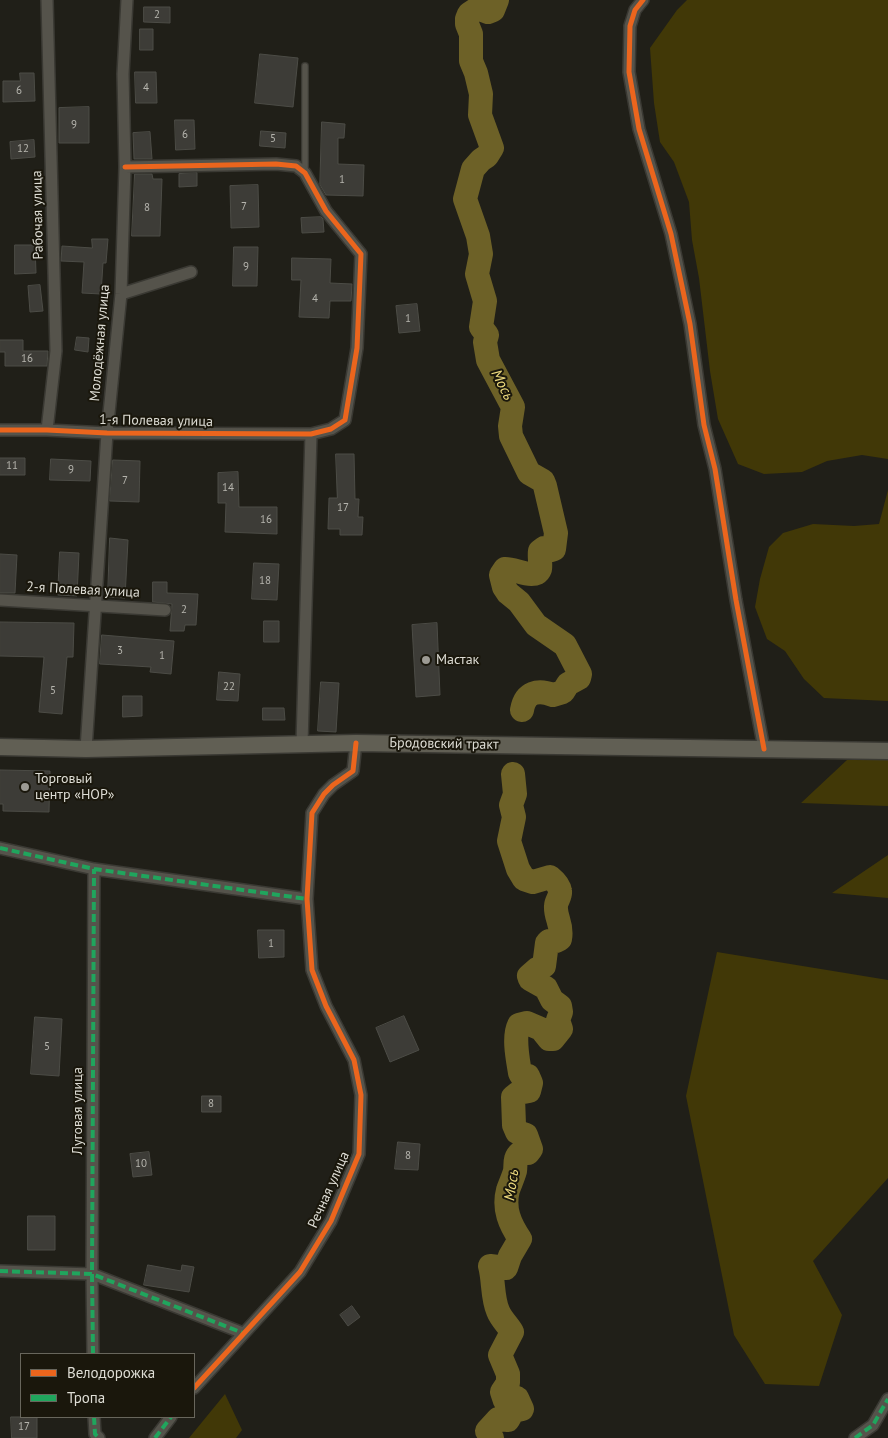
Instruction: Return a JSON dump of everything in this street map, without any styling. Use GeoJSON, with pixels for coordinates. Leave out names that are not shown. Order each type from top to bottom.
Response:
{"type":"FeatureCollection","features":[{"type":"Feature","properties":{"kind":"main road","name":"Бродовский тракт"},"geometry":{"type":"LineString","coordinates":[[0,746],[86,749],[356,743],[888,751]]}},
{"type":"Feature","properties":{"kind":"street","name":"Рабочая улица"},"geometry":{"type":"LineString","coordinates":[[47,0],[56,351],[47,430]]}},
{"type":"Feature","properties":{"kind":"street","name":"Молодёжная улица"},"geometry":{"type":"LineString","coordinates":[[86,749],[107,433],[121,294],[125,167],[123,74],[127,0]]}},
{"type":"Feature","properties":{"kind":"street"},"geometry":{"type":"LineString","coordinates":[[643,0],[635,10],[630,26],[629,72],[639,129],[671,234],[690,324],[704,425],[715,469],[736,600],[764,749]]}},
{"type":"Feature","properties":{"kind":"street"},"geometry":{"type":"LineString","coordinates":[[125,167],[276,164],[296,166],[305,173]]}},
{"type":"Feature","properties":{"kind":"street","name":"1-я Полевая улица"},"geometry":{"type":"LineString","coordinates":[[0,430],[107,433],[312,434],[331,429],[345,420],[357,348],[361,254],[326,212],[305,173]]}},
{"type":"Feature","properties":{"kind":"street"},"geometry":{"type":"LineString","coordinates":[[121,294],[191,272]]}},
{"type":"Feature","properties":{"kind":"street"},"geometry":{"type":"LineString","coordinates":[[302,743],[312,434]]}},
{"type":"Feature","properties":{"kind":"street","name":"2-я Полевая улица"},"geometry":{"type":"LineString","coordinates":[[0,600],[165,610]]}},
{"type":"Feature","properties":{"kind":"street","name":"Речная улица"},"geometry":{"type":"LineString","coordinates":[[195,1387],[300,1272],[331,1221],[359,1154],[361,1096],[354,1060],[326,1006],[312,970],[307,899],[312,813],[332,785],[354,771],[356,743]]}},
{"type":"Feature","properties":{"kind":"street"},"geometry":{"type":"LineString","coordinates":[[0,848],[94,869],[307,899]]}},
{"type":"Feature","properties":{"kind":"street","name":"Луговая улица"},"geometry":{"type":"LineString","coordinates":[[94,869],[92,1274],[94,1353]]}},
{"type":"Feature","properties":{"kind":"street"},"geometry":{"type":"LineString","coordinates":[[0,1271],[92,1274],[244,1333]]}},
{"type":"Feature","properties":{"kind":"street"},"geometry":{"type":"LineString","coordinates":[[855,1438],[873,1425],[888,1399]]}},
{"type":"Feature","properties":{"kind":"street"},"geometry":{"type":"LineString","coordinates":[[94,1418],[95,1434],[99,1438]]}},
{"type":"Feature","properties":{"kind":"street"},"geometry":{"type":"LineString","coordinates":[[155,1438],[170,1418]]}},
{"type":"Feature","properties":{"kind":"lane"},"geometry":{"type":"LineString","coordinates":[[305,173],[306,66]]}},
{"type":"Feature","properties":{"kind":"shaded area"},"geometry":{"type":"Polygon","coordinates":[[[687,0],[888,0],[888,459],[862,455],[827,461],[802,472],[764,474],[738,464],[718,419],[692,240],[689,202],[674,162],[660,142],[654,103],[650,48],[677,10],[687,0]]]}},
{"type":"Feature","properties":{"kind":"shaded area"},"geometry":{"type":"Polygon","coordinates":[[[888,490],[888,701],[824,698],[804,679],[785,651],[767,639],[755,607],[769,547],[783,533],[813,524],[854,526],[879,524],[888,490]]]}},
{"type":"Feature","properties":{"kind":"shaded area"},"geometry":{"type":"Polygon","coordinates":[[[847,760],[888,760],[888,806],[801,803],[847,760]]]}},
{"type":"Feature","properties":{"kind":"shaded area"},"geometry":{"type":"Polygon","coordinates":[[[888,855],[888,898],[832,893],[888,855]]]}},
{"type":"Feature","properties":{"kind":"shaded area"},"geometry":{"type":"Polygon","coordinates":[[[717,952],[888,980],[888,1178],[813,1261],[842,1315],[819,1386],[765,1384],[734,1335],[686,1096],[717,952]]]}},
{"type":"Feature","properties":{"kind":"shaded area"},"geometry":{"type":"Polygon","coordinates":[[[225,1394],[242,1430],[236,1438],[189,1438],[225,1394]]]}},
{"type":"Feature","properties":{"kind":"building"},"geometry":{"type":"Polygon","coordinates":[[[144,7],[170,7],[170,23],[144,22],[144,7]]]}},
{"type":"Feature","properties":{"kind":"building"},"geometry":{"type":"Polygon","coordinates":[[[140,29],[153,29],[153,50],[140,50],[140,29]]]}},
{"type":"Feature","properties":{"kind":"building"},"geometry":{"type":"Polygon","coordinates":[[[260,54],[298,58],[293,107],[255,103],[260,54]]]}},
{"type":"Feature","properties":{"kind":"building"},"geometry":{"type":"Polygon","coordinates":[[[135,72],[156,72],[157,103],[136,103],[135,72]]]}},
{"type":"Feature","properties":{"kind":"building"},"geometry":{"type":"Polygon","coordinates":[[[20,73],[34,73],[35,101],[3,102],[3,81],[20,81],[20,73]]]}},
{"type":"Feature","properties":{"kind":"building"},"geometry":{"type":"Polygon","coordinates":[[[89,107],[89,143],[59,143],[59,108],[89,107]]]}},
{"type":"Feature","properties":{"kind":"building"},"geometry":{"type":"Polygon","coordinates":[[[175,120],[194,120],[195,149],[176,150],[175,120]]]}},
{"type":"Feature","properties":{"kind":"building"},"geometry":{"type":"Polygon","coordinates":[[[322,122],[345,124],[344,138],[338,138],[338,164],[364,165],[363,196],[326,195],[320,185],[322,122]]]}},
{"type":"Feature","properties":{"kind":"building"},"geometry":{"type":"Polygon","coordinates":[[[261,131],[286,133],[285,148],[260,146],[261,131]]]}},
{"type":"Feature","properties":{"kind":"building"},"geometry":{"type":"Polygon","coordinates":[[[150,132],[152,159],[134,159],[133,133],[150,132]]]}},
{"type":"Feature","properties":{"kind":"building"},"geometry":{"type":"Polygon","coordinates":[[[34,140],[35,157],[11,159],[10,142],[34,140]]]}},
{"type":"Feature","properties":{"kind":"building"},"geometry":{"type":"Polygon","coordinates":[[[197,173],[197,186],[179,187],[179,174],[197,173]]]}},
{"type":"Feature","properties":{"kind":"building"},"geometry":{"type":"Polygon","coordinates":[[[135,174],[152,174],[153,179],[162,179],[160,236],[132,236],[135,174]]]}},
{"type":"Feature","properties":{"kind":"building"},"geometry":{"type":"Polygon","coordinates":[[[258,185],[259,227],[231,228],[230,186],[258,185]]]}},
{"type":"Feature","properties":{"kind":"building"},"geometry":{"type":"Polygon","coordinates":[[[321,217],[323,219],[324,232],[302,233],[301,218],[321,217]]]}},
{"type":"Feature","properties":{"kind":"building"},"geometry":{"type":"Polygon","coordinates":[[[92,239],[108,239],[106,263],[103,263],[101,294],[82,293],[84,262],[61,261],[62,246],[92,248],[92,239]]]}},
{"type":"Feature","properties":{"kind":"building"},"geometry":{"type":"Polygon","coordinates":[[[15,245],[35,245],[36,273],[15,274],[15,245]]]}},
{"type":"Feature","properties":{"kind":"building"},"geometry":{"type":"Polygon","coordinates":[[[234,247],[258,247],[257,286],[233,286],[234,247]]]}},
{"type":"Feature","properties":{"kind":"building"},"geometry":{"type":"Polygon","coordinates":[[[292,258],[331,259],[330,283],[352,284],[351,301],[330,301],[329,318],[299,317],[301,280],[292,280],[292,258]]]}},
{"type":"Feature","properties":{"kind":"building"},"geometry":{"type":"Polygon","coordinates":[[[40,285],[43,311],[30,312],[28,286],[40,285]]]}},
{"type":"Feature","properties":{"kind":"building"},"geometry":{"type":"Polygon","coordinates":[[[417,304],[420,331],[399,333],[396,306],[417,304]]]}},
{"type":"Feature","properties":{"kind":"building"},"geometry":{"type":"Polygon","coordinates":[[[77,337],[89,338],[88,352],[75,350],[77,337]]]}},
{"type":"Feature","properties":{"kind":"building"},"geometry":{"type":"Polygon","coordinates":[[[0,340],[23,340],[23,351],[48,351],[47,366],[5,366],[5,352],[0,352],[0,340]]]}},
{"type":"Feature","properties":{"kind":"building"},"geometry":{"type":"Polygon","coordinates":[[[336,454],[354,454],[355,499],[359,499],[358,517],[363,517],[362,535],[340,535],[340,529],[328,529],[329,498],[337,498],[336,454]]]}},
{"type":"Feature","properties":{"kind":"building"},"geometry":{"type":"Polygon","coordinates":[[[0,458],[25,458],[25,475],[0,475],[0,458]]]}},
{"type":"Feature","properties":{"kind":"building"},"geometry":{"type":"Polygon","coordinates":[[[51,459],[91,461],[90,481],[50,480],[51,459]]]}},
{"type":"Feature","properties":{"kind":"building"},"geometry":{"type":"Polygon","coordinates":[[[113,460],[140,461],[139,502],[110,501],[113,460]]]}},
{"type":"Feature","properties":{"kind":"building"},"geometry":{"type":"Polygon","coordinates":[[[238,472],[239,507],[277,507],[277,534],[225,532],[226,503],[218,503],[218,473],[238,472]]]}},
{"type":"Feature","properties":{"kind":"building"},"geometry":{"type":"Polygon","coordinates":[[[110,538],[128,540],[125,598],[108,597],[110,538]]]}},
{"type":"Feature","properties":{"kind":"building"},"geometry":{"type":"Polygon","coordinates":[[[60,552],[79,553],[77,596],[58,595],[60,552]]]}},
{"type":"Feature","properties":{"kind":"building"},"geometry":{"type":"Polygon","coordinates":[[[0,554],[17,555],[15,593],[0,593],[0,554]]]}},
{"type":"Feature","properties":{"kind":"building"},"geometry":{"type":"Polygon","coordinates":[[[254,563],[279,564],[277,600],[252,599],[254,563]]]}},
{"type":"Feature","properties":{"kind":"building"},"geometry":{"type":"Polygon","coordinates":[[[153,582],[167,582],[167,593],[198,594],[196,625],[185,625],[184,631],[170,631],[172,604],[153,602],[153,582]]]}},
{"type":"Feature","properties":{"kind":"building"},"geometry":{"type":"Polygon","coordinates":[[[264,621],[279,621],[279,642],[264,642],[264,621]]]}},
{"type":"Feature","properties":{"kind":"building"},"geometry":{"type":"Polygon","coordinates":[[[0,622],[74,623],[73,657],[67,657],[62,714],[39,712],[44,657],[0,656],[0,622]]]}},
{"type":"Feature","properties":{"kind":"building","name":"Мастак"},"geometry":{"type":"Polygon","coordinates":[[[437,623],[440,695],[416,697],[412,625],[437,623]]]}},
{"type":"Feature","properties":{"kind":"building"},"geometry":{"type":"Polygon","coordinates":[[[102,635],[174,641],[171,674],[150,672],[151,667],[100,664],[102,635]]]}},
{"type":"Feature","properties":{"kind":"building"},"geometry":{"type":"Polygon","coordinates":[[[219,672],[240,674],[238,701],[217,700],[219,672]]]}},
{"type":"Feature","properties":{"kind":"building"},"geometry":{"type":"Polygon","coordinates":[[[321,682],[339,683],[336,732],[318,731],[321,682]]]}},
{"type":"Feature","properties":{"kind":"building"},"geometry":{"type":"Polygon","coordinates":[[[123,696],[142,696],[142,716],[123,717],[123,696]]]}},
{"type":"Feature","properties":{"kind":"building"},"geometry":{"type":"Polygon","coordinates":[[[263,708],[284,708],[285,720],[263,720],[263,708]]]}},
{"type":"Feature","properties":{"kind":"building","name":"Торговый центр «НОР»"},"geometry":{"type":"Polygon","coordinates":[[[0,770],[50,771],[49,812],[3,811],[3,804],[0,804],[0,770]]]}},
{"type":"Feature","properties":{"kind":"building"},"geometry":{"type":"Polygon","coordinates":[[[258,930],[284,930],[284,957],[259,958],[258,930]]]}},
{"type":"Feature","properties":{"kind":"building"},"geometry":{"type":"Polygon","coordinates":[[[404,1016],[419,1050],[390,1062],[376,1028],[404,1016]]]}},
{"type":"Feature","properties":{"kind":"building"},"geometry":{"type":"Polygon","coordinates":[[[35,1017],[62,1019],[59,1076],[31,1074],[35,1017]]]}},
{"type":"Feature","properties":{"kind":"building"},"geometry":{"type":"Polygon","coordinates":[[[202,1096],[221,1096],[221,1112],[202,1112],[202,1096]]]}},
{"type":"Feature","properties":{"kind":"building"},"geometry":{"type":"Polygon","coordinates":[[[398,1142],[420,1144],[418,1170],[395,1169],[398,1142]]]}},
{"type":"Feature","properties":{"kind":"building"},"geometry":{"type":"Polygon","coordinates":[[[149,1152],[152,1175],[133,1177],[130,1154],[149,1152]]]}},
{"type":"Feature","properties":{"kind":"building"},"geometry":{"type":"Polygon","coordinates":[[[28,1216],[55,1216],[55,1250],[28,1250],[28,1216]]]}},
{"type":"Feature","properties":{"kind":"building"},"geometry":{"type":"Polygon","coordinates":[[[148,1265],[181,1271],[182,1265],[194,1267],[189,1292],[144,1285],[148,1265]]]}},
{"type":"Feature","properties":{"kind":"building"},"geometry":{"type":"Polygon","coordinates":[[[352,1306],[360,1317],[348,1326],[340,1315],[352,1306]]]}},
{"type":"Feature","properties":{"kind":"building"},"geometry":{"type":"Polygon","coordinates":[[[11,1417],[37,1418],[37,1438],[12,1438],[11,1417]]]}},
{"type":"Feature","properties":{"kind":"waterway","name":"Мось"},"geometry":{"type":"LineString","coordinates":[[497,0],[493,10],[488,12],[478,8],[469,14],[467,19],[471,34],[471,61],[481,94],[480,115],[492,148],[487,156],[473,169],[465,199],[478,236],[481,254],[477,274],[485,301],[481,327],[487,335],[485,342],[488,360],[513,407],[510,426],[511,436],[529,473],[543,481],[545,486],[556,533],[554,549],[544,548],[540,551],[540,569],[538,572],[530,574],[505,569],[501,575],[504,587],[508,593],[519,602],[536,625],[565,645],[580,674],[579,678],[568,684],[563,692],[553,695],[537,692],[529,696],[522,710]]}},
{"type":"Feature","properties":{"kind":"waterway","name":"Мось"},"geometry":{"type":"LineString","coordinates":[[492,1438],[487,1431],[498,1419],[508,1420],[513,1411],[522,1409],[517,1398],[505,1401],[502,1392],[508,1383],[508,1374],[500,1355],[512,1332],[501,1317],[496,1306],[490,1266],[506,1268],[510,1256],[520,1239],[508,1216],[506,1204],[517,1157],[520,1153],[528,1153],[531,1149],[526,1135],[517,1132],[514,1125],[513,1097],[518,1093],[529,1091],[531,1083],[528,1076],[521,1075],[520,1073],[516,1049],[517,1030],[519,1025],[527,1023],[541,1029],[549,1039],[553,1039],[561,1029],[558,1020],[561,1012],[560,1006],[552,1000],[546,988],[530,979],[529,976],[544,966],[547,943],[560,939],[561,934],[556,906],[560,891],[559,887],[550,877],[533,882],[524,879],[518,869],[509,841],[514,817],[511,805],[515,794],[513,774]]}},
{"type":"Feature","properties":{"kind":"marked path"},"geometry":{"type":"LineString","coordinates":[[0,848],[94,869],[307,899]]}},
{"type":"Feature","properties":{"kind":"marked path"},"geometry":{"type":"LineString","coordinates":[[93,1353],[94,869]]}},
{"type":"Feature","properties":{"kind":"marked path"},"geometry":{"type":"LineString","coordinates":[[0,1271],[92,1274],[243,1333]]}},
{"type":"Feature","properties":{"kind":"marked path"},"geometry":{"type":"LineString","coordinates":[[855,1438],[873,1425],[888,1399]]}},
{"type":"Feature","properties":{"kind":"marked path"},"geometry":{"type":"LineString","coordinates":[[94,1418],[95,1434],[99,1438]]}},
{"type":"Feature","properties":{"kind":"marked path"},"geometry":{"type":"LineString","coordinates":[[155,1438],[170,1418]]}},
{"type":"Feature","properties":{"kind":"cycle path"},"geometry":{"type":"LineString","coordinates":[[643,0],[635,10],[630,26],[629,72],[639,129],[671,234],[690,324],[704,425],[715,469],[736,600],[764,749]]}},
{"type":"Feature","properties":{"kind":"cycle path"},"geometry":{"type":"LineString","coordinates":[[0,430],[107,433],[311,434],[331,429],[345,420],[357,348],[361,254],[326,211],[305,173],[296,166],[276,164],[125,167]]}},
{"type":"Feature","properties":{"kind":"cycle path"},"geometry":{"type":"LineString","coordinates":[[195,1387],[300,1272],[331,1221],[359,1154],[361,1095],[354,1060],[326,1006],[312,970],[307,899],[312,813],[324,794],[353,771],[356,743]]}},
{"type":"Feature","properties":{"kind":"place","name":"Мастак"},"geometry":{"type":"Point","coordinates":[426,660]}},
{"type":"Feature","properties":{"kind":"place","name":"Торговый центр «НОР»"},"geometry":{"type":"Point","coordinates":[25,787]}}]}
